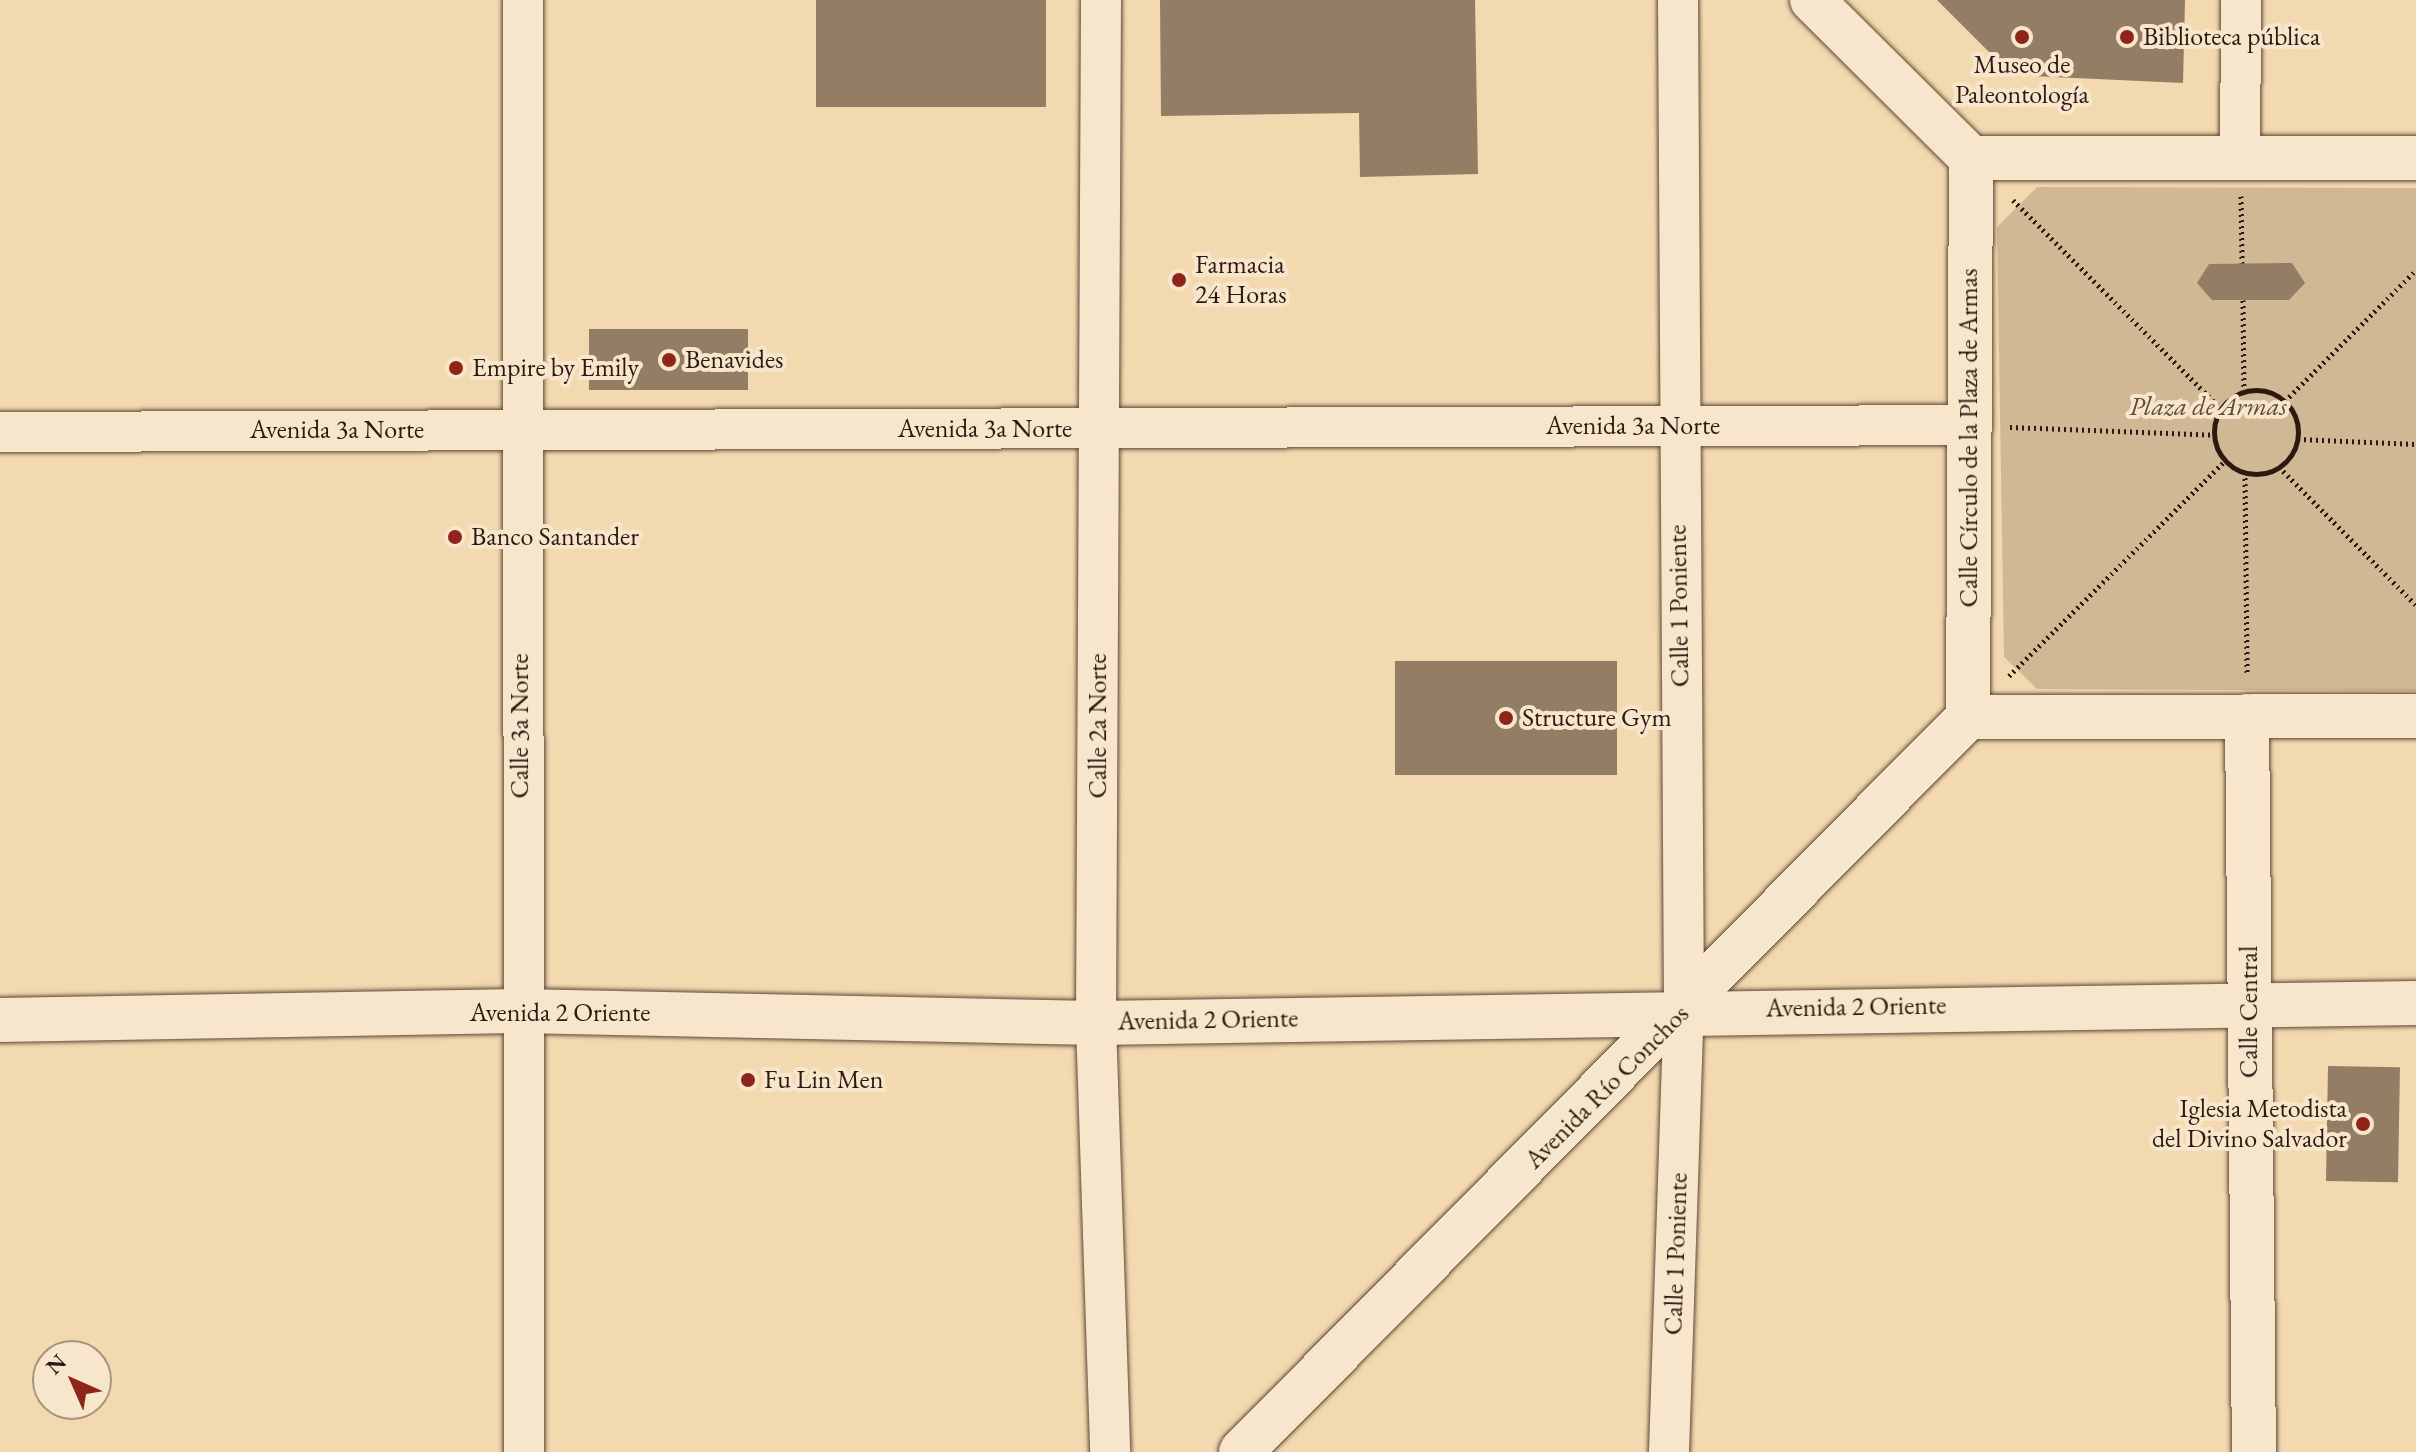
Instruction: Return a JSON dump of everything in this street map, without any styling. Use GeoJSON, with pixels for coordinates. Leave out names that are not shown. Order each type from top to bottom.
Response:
{"type":"FeatureCollection","features":[{"type":"Feature","properties":{"kind":"main road"},"geometry":{"type":"LineString","coordinates":[[1812,0],[1971,158],[2416,158]]}},
{"type":"Feature","properties":{"kind":"main road","name":"Calle Círculo de la Plaza de Armas"},"geometry":{"type":"LineString","coordinates":[[1968,717],[1971,158]]}},
{"type":"Feature","properties":{"kind":"main road","name":"Calle Central"},"geometry":{"type":"LineString","coordinates":[[2247,716],[2254,1452]]}},
{"type":"Feature","properties":{"kind":"main road"},"geometry":{"type":"LineString","coordinates":[[1968,717],[2416,716]]}},
{"type":"Feature","properties":{"kind":"main road","name":"Avenida Río Conchos"},"geometry":{"type":"LineString","coordinates":[[1241,1452],[1684,1010],[1968,717]]}},
{"type":"Feature","properties":{"kind":"main road","name":"Avenida 2 Oriente"},"geometry":{"type":"LineString","coordinates":[[0,1020],[520,1011],[1096,1023],[2248,1000],[2416,1003]]}},
{"type":"Feature","properties":{"kind":"street","name":"Calle 3a Norte"},"geometry":{"type":"LineString","coordinates":[[523,0],[520,1011],[524,1452]]}},
{"type":"Feature","properties":{"kind":"street","name":"Calle 2a Norte"},"geometry":{"type":"LineString","coordinates":[[1101,0],[1096,1023],[1110,1452]]}},
{"type":"Feature","properties":{"kind":"street","name":"Calle 1 Poniente"},"geometry":{"type":"LineString","coordinates":[[1669,1452],[1684,1010],[1677,426],[1678,0]]}},
{"type":"Feature","properties":{"kind":"street"},"geometry":{"type":"LineString","coordinates":[[2240,158],[2241,0]]}},
{"type":"Feature","properties":{"kind":"street","name":"Avenida 3a Norte"},"geometry":{"type":"LineString","coordinates":[[0,432],[1969,425]]}},
{"type":"Feature","properties":{"kind":"path"},"geometry":{"type":"LineString","coordinates":[[1971,158],[2221,409]]}},
{"type":"Feature","properties":{"kind":"path"},"geometry":{"type":"LineString","coordinates":[[2240,158],[2242,263]]}},
{"type":"Feature","properties":{"kind":"path"},"geometry":{"type":"LineString","coordinates":[[2285,401],[2416,270]]}},
{"type":"Feature","properties":{"kind":"path"},"geometry":{"type":"LineString","coordinates":[[2243,300],[2244,392]]}},
{"type":"Feature","properties":{"kind":"path"},"geometry":{"type":"LineString","coordinates":[[2285,401],[2244,392],[2221,409],[2214,435],[2225,461],[2245,472],[2279,467],[2298,439]]}},
{"type":"Feature","properties":{"kind":"path"},"geometry":{"type":"LineString","coordinates":[[2285,401],[2298,439]]}},
{"type":"Feature","properties":{"kind":"path"},"geometry":{"type":"LineString","coordinates":[[1969,425],[2214,435]]}},
{"type":"Feature","properties":{"kind":"path"},"geometry":{"type":"LineString","coordinates":[[2298,439],[2416,444]]}},
{"type":"Feature","properties":{"kind":"path"},"geometry":{"type":"LineString","coordinates":[[1968,717],[2225,461]]}},
{"type":"Feature","properties":{"kind":"path"},"geometry":{"type":"LineString","coordinates":[[2279,467],[2416,605]]}},
{"type":"Feature","properties":{"kind":"path"},"geometry":{"type":"LineString","coordinates":[[2245,472],[2247,716]]}},
{"type":"Feature","properties":{"kind":"green space","name":"Plaza de Armas"},"geometry":{"type":"Polygon","coordinates":[[[2037,187],[2416,188],[2416,691],[2037,689],[2004,657],[1997,227],[2037,187]]]}},
{"type":"Feature","properties":{"kind":"building"},"geometry":{"type":"Polygon","coordinates":[[[816,0],[1046,0],[1046,107],[816,107],[816,0]]]}},
{"type":"Feature","properties":{"kind":"building"},"geometry":{"type":"Polygon","coordinates":[[[1160,0],[1475,0],[1478,174],[1360,177],[1359,113],[1161,116],[1160,0]]]}},
{"type":"Feature","properties":{"kind":"building"},"geometry":{"type":"Polygon","coordinates":[[[1937,0],[2185,0],[2183,83],[2012,75],[1937,0]]]}},
{"type":"Feature","properties":{"kind":"building"},"geometry":{"type":"Polygon","coordinates":[[[2292,263],[2305,283],[2289,300],[2212,300],[2197,283],[2209,264],[2292,263]]]}},
{"type":"Feature","properties":{"kind":"building","name":"Benavides"},"geometry":{"type":"Polygon","coordinates":[[[589,329],[748,329],[748,390],[589,390],[589,329]]]}},
{"type":"Feature","properties":{"kind":"building","name":"Structure Gym"},"geometry":{"type":"Polygon","coordinates":[[[1395,661],[1617,661],[1617,775],[1395,775],[1395,661]]]}},
{"type":"Feature","properties":{"kind":"building","name":"Iglesia Metodista del Divino Salvador"},"geometry":{"type":"Polygon","coordinates":[[[2328,1066],[2400,1067],[2398,1182],[2326,1181],[2328,1066]]]}},
{"type":"Feature","properties":{"kind":"place","name":"Museo de Paleontología"},"geometry":{"type":"Point","coordinates":[2022,37]}},
{"type":"Feature","properties":{"kind":"place","name":"Biblioteca pública"},"geometry":{"type":"Point","coordinates":[2127,37]}},
{"type":"Feature","properties":{"kind":"place","name":"Farmacia 24 Horas"},"geometry":{"type":"Point","coordinates":[1179,280]}},
{"type":"Feature","properties":{"kind":"place","name":"Benavides"},"geometry":{"type":"Point","coordinates":[669,360]}},
{"type":"Feature","properties":{"kind":"place","name":"Empire by Emily"},"geometry":{"type":"Point","coordinates":[456,368]}},
{"type":"Feature","properties":{"kind":"place","name":"Banco Santander"},"geometry":{"type":"Point","coordinates":[455,537]}},
{"type":"Feature","properties":{"kind":"place","name":"Structure Gym"},"geometry":{"type":"Point","coordinates":[1506,718]}},
{"type":"Feature","properties":{"kind":"place","name":"Fu Lin Men"},"geometry":{"type":"Point","coordinates":[748,1080]}},
{"type":"Feature","properties":{"kind":"place","name":"Iglesia Metodista del Divino Salvador"},"geometry":{"type":"Point","coordinates":[2363,1124]}}]}
